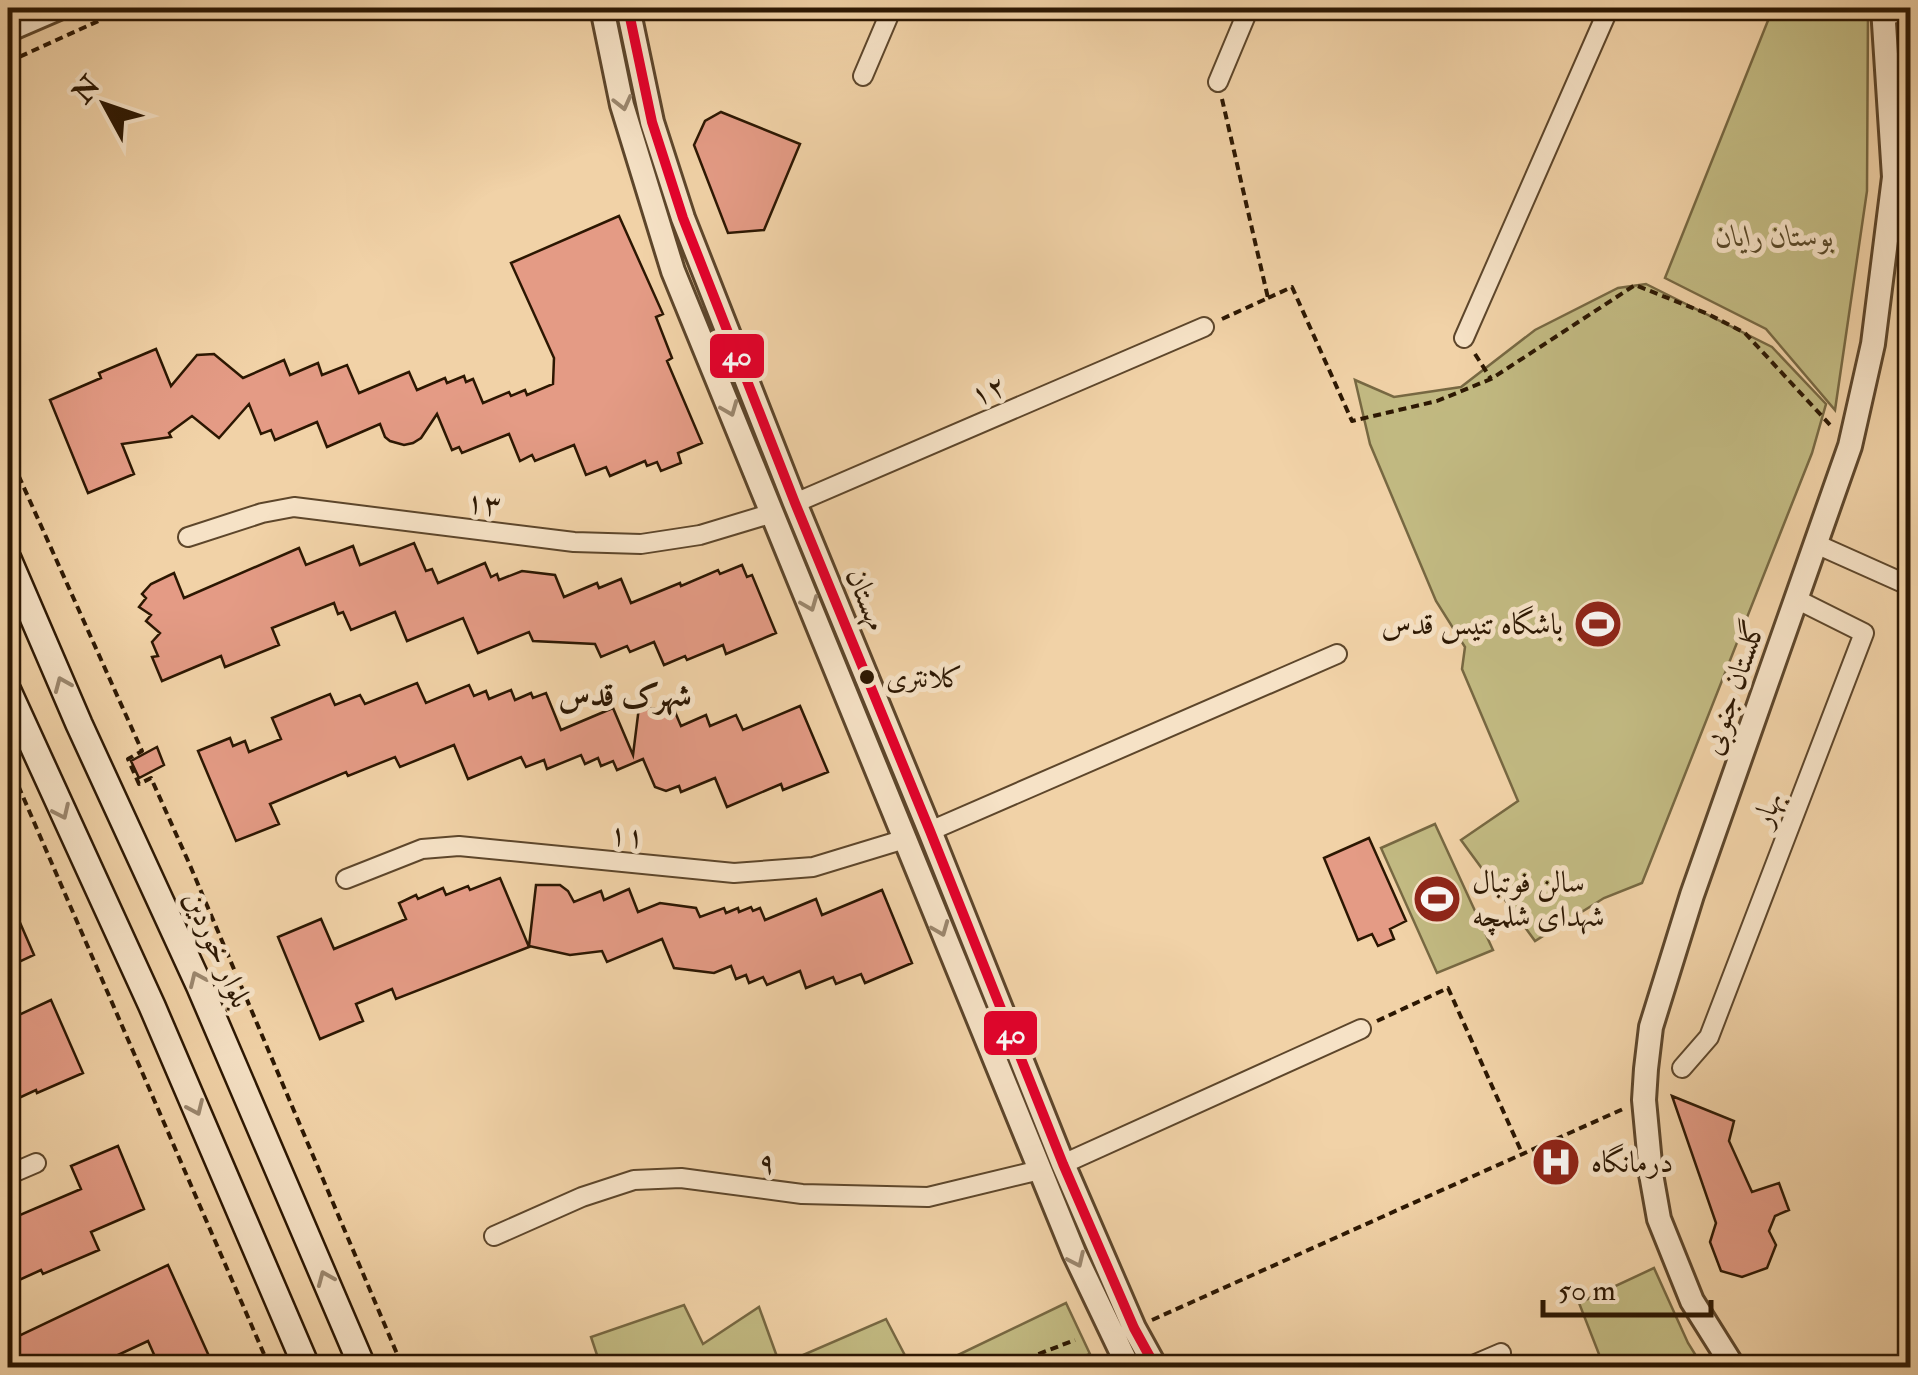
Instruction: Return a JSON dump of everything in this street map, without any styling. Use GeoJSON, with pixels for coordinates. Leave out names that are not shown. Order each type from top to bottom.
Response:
{"type":"FeatureCollection","features":[{"type":"Feature","properties":{"kind":"main road","name":"بلوار خوردین"},"geometry":{"type":"LineString","coordinates":[[8,559],[200,987],[363,1368]]}},
{"type":"Feature","properties":{"kind":"main road"},"geometry":{"type":"LineString","coordinates":[[8,691],[159,1023],[307,1368]]}},
{"type":"Feature","properties":{"kind":"street"},"geometry":{"type":"LineString","coordinates":[[8,30],[59,8]]}},
{"type":"Feature","properties":{"kind":"street"},"geometry":{"type":"LineString","coordinates":[[602,8],[622,105],[673,271],[784,508],[904,838],[1074,1254],[1129,1368]]}},
{"type":"Feature","properties":{"kind":"street","name":"مهستان"},"geometry":{"type":"LineString","coordinates":[[628,8],[652,122],[784,508],[930,831],[1063,1164],[1134,1328],[1156,1368]]}},
{"type":"Feature","properties":{"kind":"street"},"geometry":{"type":"LineString","coordinates":[[863,76],[892,8]]}},
{"type":"Feature","properties":{"kind":"street"},"geometry":{"type":"LineString","coordinates":[[1218,82],[1249,8]]}},
{"type":"Feature","properties":{"kind":"street"},"geometry":{"type":"LineString","coordinates":[[1464,338],[1609,8]]}},
{"type":"Feature","properties":{"kind":"street"},"geometry":{"type":"LineString","coordinates":[[1883,12],[1910,10]]}},
{"type":"Feature","properties":{"kind":"street","name":"گلستان جنوبی"},"geometry":{"type":"LineString","coordinates":[[1734,1368],[1692,1301],[1659,1219],[1644,1100],[1651,1027],[1692,895],[1850,446],[1873,344],[1902,178],[1883,12]]}},
{"type":"Feature","properties":{"kind":"street"},"geometry":{"type":"LineString","coordinates":[[682,291],[708,280]]}},
{"type":"Feature","properties":{"kind":"street","name":"۱۲"},"geometry":{"type":"LineString","coordinates":[[784,508],[1204,328]]}},
{"type":"Feature","properties":{"kind":"street","name":"۱۳"},"geometry":{"type":"LineString","coordinates":[[188,537],[294,507],[574,542],[641,544],[700,535],[784,508]]}},
{"type":"Feature","properties":{"kind":"street"},"geometry":{"type":"LineString","coordinates":[[1816,544],[1910,586]]}},
{"type":"Feature","properties":{"kind":"street","name":"بهار"},"geometry":{"type":"LineString","coordinates":[[1682,1068],[1709,1037],[1864,633],[1796,599]]}},
{"type":"Feature","properties":{"kind":"street"},"geometry":{"type":"LineString","coordinates":[[904,838],[930,831],[1336,654]]}},
{"type":"Feature","properties":{"kind":"street","name":"۱۱"},"geometry":{"type":"LineString","coordinates":[[346,879],[422,849],[459,846],[734,873],[813,867],[904,838]]}},
{"type":"Feature","properties":{"kind":"street"},"geometry":{"type":"LineString","coordinates":[[1040,1170],[1063,1164],[1360,1029]]}},
{"type":"Feature","properties":{"kind":"street"},"geometry":{"type":"LineString","coordinates":[[8,1175],[36,1163]]}},
{"type":"Feature","properties":{"kind":"street","name":"۹"},"geometry":{"type":"LineString","coordinates":[[494,1236],[582,1196],[634,1180],[682,1178],[802,1194],[928,1197],[1040,1170]]}},
{"type":"Feature","properties":{"kind":"street"},"geometry":{"type":"LineString","coordinates":[[1466,1368],[1501,1352]]}},
{"type":"Feature","properties":{"kind":"path"},"geometry":{"type":"LineString","coordinates":[[8,62],[128,8]]}},
{"type":"Feature","properties":{"kind":"path"},"geometry":{"type":"LineString","coordinates":[[1218,82],[1268,298]]}},
{"type":"Feature","properties":{"kind":"path"},"geometry":{"type":"LineString","coordinates":[[1204,328],[1292,287],[1352,421],[1437,401],[1491,380],[1635,285],[1744,332],[1850,446]]}},
{"type":"Feature","properties":{"kind":"path"},"geometry":{"type":"LineString","coordinates":[[1464,338],[1491,380]]}},
{"type":"Feature","properties":{"kind":"path"},"geometry":{"type":"LineString","coordinates":[[8,452],[142,751],[128,759],[138,784],[151,778],[159,795],[404,1368]]}},
{"type":"Feature","properties":{"kind":"path"},"geometry":{"type":"LineString","coordinates":[[8,762],[270,1368]]}},
{"type":"Feature","properties":{"kind":"path"},"geometry":{"type":"LineString","coordinates":[[1360,1029],[1448,988],[1522,1153]]}},
{"type":"Feature","properties":{"kind":"path"},"geometry":{"type":"LineString","coordinates":[[1134,1328],[1644,1100]]}},
{"type":"Feature","properties":{"kind":"path"},"geometry":{"type":"LineString","coordinates":[[1002,1368],[1074,1340]]}},
{"type":"Feature","properties":{"kind":"green space","name":"بوستان رایان"},"geometry":{"type":"Polygon","coordinates":[[[1773,8],[1868,8],[1867,191],[1835,410],[1766,329],[1665,278],[1773,8]]]}},
{"type":"Feature","properties":{"kind":"green space","name":"باشگاه تنیس قدس"},"geometry":{"type":"Polygon","coordinates":[[[1646,284],[1772,347],[1826,404],[1812,453],[1642,883],[1604,898],[1535,941],[1461,840],[1518,801],[1462,669],[1465,647],[1436,601],[1370,444],[1355,380],[1394,397],[1461,387],[1535,330],[1618,288],[1646,284]]]}},
{"type":"Feature","properties":{"kind":"green space","name":"سالن فوتبال شهدای شلمچه"},"geometry":{"type":"Polygon","coordinates":[[[1435,824],[1493,950],[1437,973],[1381,848],[1435,824]]]}},
{"type":"Feature","properties":{"kind":"green space"},"geometry":{"type":"Polygon","coordinates":[[[1654,1268],[1703,1367],[1604,1367],[1579,1303],[1654,1268]]]}},
{"type":"Feature","properties":{"kind":"green space"},"geometry":{"type":"Polygon","coordinates":[[[1066,1303],[1090,1354],[1056,1367],[933,1367],[1066,1303]]]}},
{"type":"Feature","properties":{"kind":"green space"},"geometry":{"type":"Polygon","coordinates":[[[684,1305],[703,1344],[759,1307],[780,1365],[886,1319],[911,1367],[601,1367],[591,1337],[684,1305]]]}},
{"type":"Feature","properties":{"kind":"building"},"geometry":{"type":"Polygon","coordinates":[[[721,112],[800,144],[764,230],[728,233],[694,145],[705,121],[721,112]]]}},
{"type":"Feature","properties":{"kind":"building"},"geometry":{"type":"Polygon","coordinates":[[[619,216],[663,314],[656,317],[672,358],[667,361],[702,443],[678,453],[681,463],[661,471],[657,462],[647,466],[645,461],[610,476],[606,467],[586,475],[574,445],[535,461],[532,455],[520,461],[509,434],[462,453],[459,447],[452,450],[437,414],[421,438],[404,445],[385,437],[380,424],[327,447],[317,422],[275,440],[271,430],[261,434],[249,404],[219,438],[192,416],[169,433],[171,437],[122,444],[134,474],[88,493],[50,400],[101,378],[99,373],[156,349],[171,386],[197,355],[214,354],[243,378],[284,360],[290,375],[318,363],[322,375],[347,365],[359,393],[409,372],[417,390],[445,378],[447,383],[464,376],[466,382],[473,379],[483,403],[509,392],[511,396],[525,390],[527,395],[553,384],[554,358],[511,263],[619,216]]]}},
{"type":"Feature","properties":{"kind":"building"},"geometry":{"type":"Polygon","coordinates":[[[414,543],[426,571],[432,569],[438,583],[485,563],[491,577],[497,574],[499,580],[522,571],[555,575],[564,597],[597,583],[599,588],[621,579],[631,603],[680,583],[681,586],[718,570],[720,574],[742,565],[747,577],[752,575],[776,633],[726,654],[723,645],[664,665],[654,642],[630,652],[627,646],[601,657],[595,644],[533,641],[529,632],[478,653],[463,618],[407,641],[395,612],[351,630],[334,603],[272,628],[279,645],[225,667],[221,656],[162,681],[152,657],[158,656],[152,642],[160,633],[146,621],[151,615],[139,607],[146,598],[142,594],[151,584],[174,573],[184,598],[299,548],[306,565],[353,546],[360,565],[414,543]]]}},
{"type":"Feature","properties":{"kind":"building"},"geometry":{"type":"Polygon","coordinates":[[[417,683],[426,703],[469,685],[474,696],[486,691],[489,699],[511,690],[515,700],[531,693],[533,698],[546,693],[561,730],[613,708],[633,755],[639,707],[675,712],[681,726],[706,715],[710,726],[736,715],[743,730],[800,706],[828,772],[783,790],[781,784],[727,807],[715,778],[681,792],[679,786],[666,791],[655,787],[643,759],[617,770],[613,761],[601,766],[598,758],[585,764],[581,755],[547,769],[544,760],[526,767],[521,757],[468,779],[454,745],[400,767],[395,757],[348,776],[346,772],[270,804],[279,824],[236,841],[198,751],[230,738],[233,746],[245,741],[249,752],[281,739],[272,718],[330,694],[335,705],[360,695],[365,704],[417,683]]]}},
{"type":"Feature","properties":{"kind":"building"},"geometry":{"type":"Polygon","coordinates":[[[157,747],[164,765],[139,778],[131,761],[157,747]]]}},
{"type":"Feature","properties":{"kind":"building"},"geometry":{"type":"Polygon","coordinates":[[[1369,838],[1406,921],[1390,929],[1394,939],[1378,946],[1372,934],[1358,940],[1324,858],[1369,838]]]}},
{"type":"Feature","properties":{"kind":"building"},"geometry":{"type":"Polygon","coordinates":[[[500,878],[529,947],[396,999],[392,989],[356,1004],[363,1021],[320,1039],[278,937],[321,919],[334,949],[406,919],[399,903],[416,895],[418,899],[443,888],[446,895],[500,878]]]}},
{"type":"Feature","properties":{"kind":"building"},"geometry":{"type":"Polygon","coordinates":[[[536,885],[560,885],[574,902],[601,891],[604,900],[629,889],[638,912],[660,903],[696,908],[700,917],[724,908],[726,913],[751,907],[753,911],[760,908],[765,920],[816,899],[822,915],[882,890],[912,963],[865,983],[861,974],[836,984],[833,977],[806,988],[800,971],[767,985],[763,977],[749,983],[746,975],[736,979],[731,966],[714,973],[674,968],[662,939],[607,962],[602,951],[570,955],[529,946],[536,885]]]}},
{"type":"Feature","properties":{"kind":"building"},"geometry":{"type":"Polygon","coordinates":[[[8,895],[34,955],[8,967],[8,895]]]}},
{"type":"Feature","properties":{"kind":"building"},"geometry":{"type":"Polygon","coordinates":[[[51,1000],[83,1073],[8,1103],[8,1020],[51,1000]]]}},
{"type":"Feature","properties":{"kind":"building"},"geometry":{"type":"Polygon","coordinates":[[[1672,1096],[1734,1121],[1729,1141],[1752,1192],[1779,1183],[1789,1210],[1775,1216],[1769,1231],[1776,1245],[1767,1268],[1742,1277],[1721,1271],[1710,1242],[1716,1223],[1672,1096]]]}},
{"type":"Feature","properties":{"kind":"building"},"geometry":{"type":"Polygon","coordinates":[[[118,1146],[144,1209],[91,1232],[99,1250],[8,1285],[8,1220],[81,1189],[71,1166],[118,1146]]]}},
{"type":"Feature","properties":{"kind":"building"},"geometry":{"type":"Polygon","coordinates":[[[168,1265],[208,1354],[179,1368],[160,1368],[148,1341],[90,1368],[8,1368],[8,1341],[168,1265]]]}},
{"type":"Feature","properties":{"kind":"transit line","name":"40"},"geometry":{"type":"LineString","coordinates":[[628,8],[652,122],[683,218],[1063,1164],[1134,1328],[1156,1368]]}},
{"type":"Feature","properties":{"kind":"place","name":"باشگاه تنیس قدس"},"geometry":{"type":"Point","coordinates":[1598,624]}},
{"type":"Feature","properties":{"kind":"place","name":"کلانتری"},"geometry":{"type":"Point","coordinates":[867,677]}},
{"type":"Feature","properties":{"kind":"place","name":"سالن فوتبال شهدای شلمچه"},"geometry":{"type":"Point","coordinates":[1437,899]}},
{"type":"Feature","properties":{"kind":"place","name":"درمانگاه"},"geometry":{"type":"Point","coordinates":[1556,1162]}},
{"type":"Feature","properties":{"kind":"district","name":"شهرک قدس"},"geometry":{"type":"Point","coordinates":[625,695]}}]}
